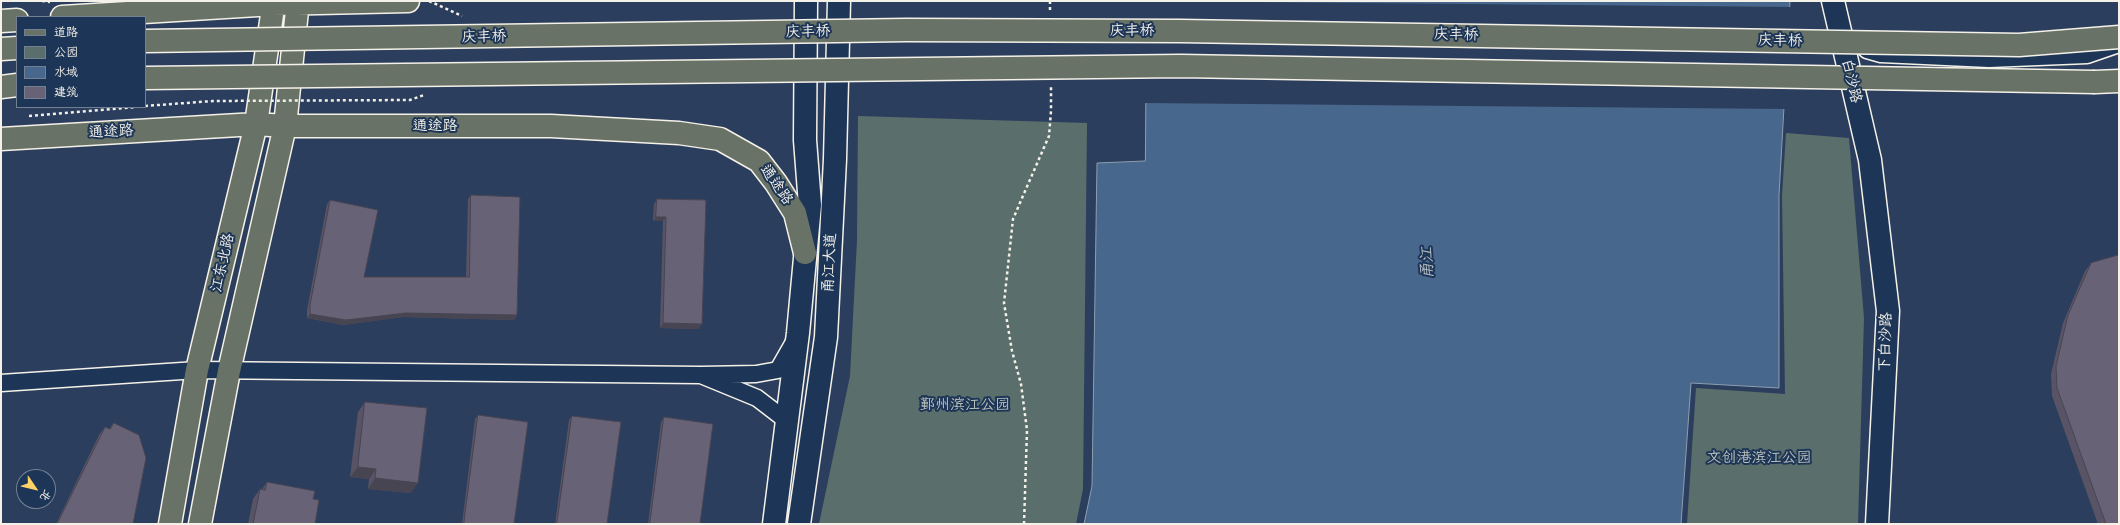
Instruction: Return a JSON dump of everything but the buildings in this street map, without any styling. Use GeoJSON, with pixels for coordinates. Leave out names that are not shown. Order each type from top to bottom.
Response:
{"type":"FeatureCollection","features":[{"type":"Feature","properties":{"kind":"main road"},"geometry":{"type":"LineString","coordinates":[[77,16],[274,3],[408,1]]}},
{"type":"Feature","properties":{"kind":"main road","name":"甬江大道"},"geometry":{"type":"LineString","coordinates":[[774,524],[798,333],[810,204],[805,140],[806,1]]}},
{"type":"Feature","properties":{"kind":"main road","name":"甬江大道"},"geometry":{"type":"LineString","coordinates":[[799,524],[826,337],[835,159],[839,1]]}},
{"type":"Feature","properties":{"kind":"main road","name":"江东北路"},"geometry":{"type":"LineString","coordinates":[[200,524],[229,371],[285,126],[298,2]]}},
{"type":"Feature","properties":{"kind":"main road","name":"江东北路"},"geometry":{"type":"LineString","coordinates":[[170,524],[197,370],[256,124],[274,3]]}},
{"type":"Feature","properties":{"kind":"main road","name":"白沙路"},"geometry":{"type":"LineString","coordinates":[[1834,7],[1870,160]]}},
{"type":"Feature","properties":{"kind":"main road"},"geometry":{"type":"LineString","coordinates":[[1,21],[16,20]]}},
{"type":"Feature","properties":{"kind":"main road","name":"庆丰桥"},"geometry":{"type":"LineString","coordinates":[[146,41],[906,30],[1204,31],[2019,44],[2119,37]]}},
{"type":"Feature","properties":{"kind":"main road"},"geometry":{"type":"LineString","coordinates":[[1,49],[16,48]]}},
{"type":"Feature","properties":{"kind":"main road"},"geometry":{"type":"LineString","coordinates":[[146,78],[1181,66],[2119,81]]}},
{"type":"Feature","properties":{"kind":"main road"},"geometry":{"type":"LineString","coordinates":[[1,87],[16,85]]}},
{"type":"Feature","properties":{"kind":"main road","name":"通途路"},"geometry":{"type":"LineString","coordinates":[[1,139],[256,124],[285,126],[551,126],[679,133],[720,139],[759,161],[776,183],[795,214],[805,252]]}},
{"type":"Feature","properties":{"kind":"main road","name":"下白沙路"},"geometry":{"type":"LineString","coordinates":[[1870,160],[1888,311],[1878,524]]}},
{"type":"Feature","properties":{"kind":"street"},"geometry":{"type":"LineString","coordinates":[[1834,7],[1846,33],[1867,50],[1881,54],[1989,59],[2087,56],[2119,44]]}},
{"type":"Feature","properties":{"kind":"street"},"geometry":{"type":"LineString","coordinates":[[1,384],[197,370],[701,375],[756,374],[778,370],[798,333]]}},
{"type":"Feature","properties":{"kind":"street"},"geometry":{"type":"LineString","coordinates":[[701,375],[757,398],[787,420]]}},
{"type":"Feature","properties":{"kind":"path"},"geometry":{"type":"LineString","coordinates":[[1050,1],[1050,17]]}},
{"type":"Feature","properties":{"kind":"path"},"geometry":{"type":"LineString","coordinates":[[1024,524],[1027,430],[1021,384],[1012,351],[1004,303],[1013,219],[1049,136],[1052,111],[1051,80]]}},
{"type":"Feature","properties":{"kind":"path"},"geometry":{"type":"LineString","coordinates":[[146,106],[213,100],[410,100],[425,95]]}},
{"type":"Feature","properties":{"kind":"path"},"geometry":{"type":"LineString","coordinates":[[25,116],[124,108]]}},
{"type":"Feature","properties":{"kind":"green space","name":"鄞州滨江公园"},"geometry":{"type":"Polygon","coordinates":[[[858,116],[1087,123],[1083,489],[1076,524],[819,524],[850,376],[857,240],[858,116]]]}},
{"type":"Feature","properties":{"kind":"green space","name":"文创港滨江公园"},"geometry":{"type":"Polygon","coordinates":[[[1786,133],[1849,138],[1864,318],[1858,524],[1687,524],[1696,388],[1785,394],[1782,196],[1786,133]]]}},
{"type":"Feature","properties":{"kind":"water","name":"甬江"},"geometry":{"type":"Polygon","coordinates":[[[1147,1],[1790,1],[1779,195],[1779,388],[1691,383],[1681,524],[1084,524],[1092,486],[1097,163],[1145,161],[1147,1]]]}},
{"type":"Feature","properties":{"kind":"pier"},"geometry":{"type":"Polygon","coordinates":[[[1145,1],[1792,7],[1786,109],[1144,103],[1145,1]]]}}]}
